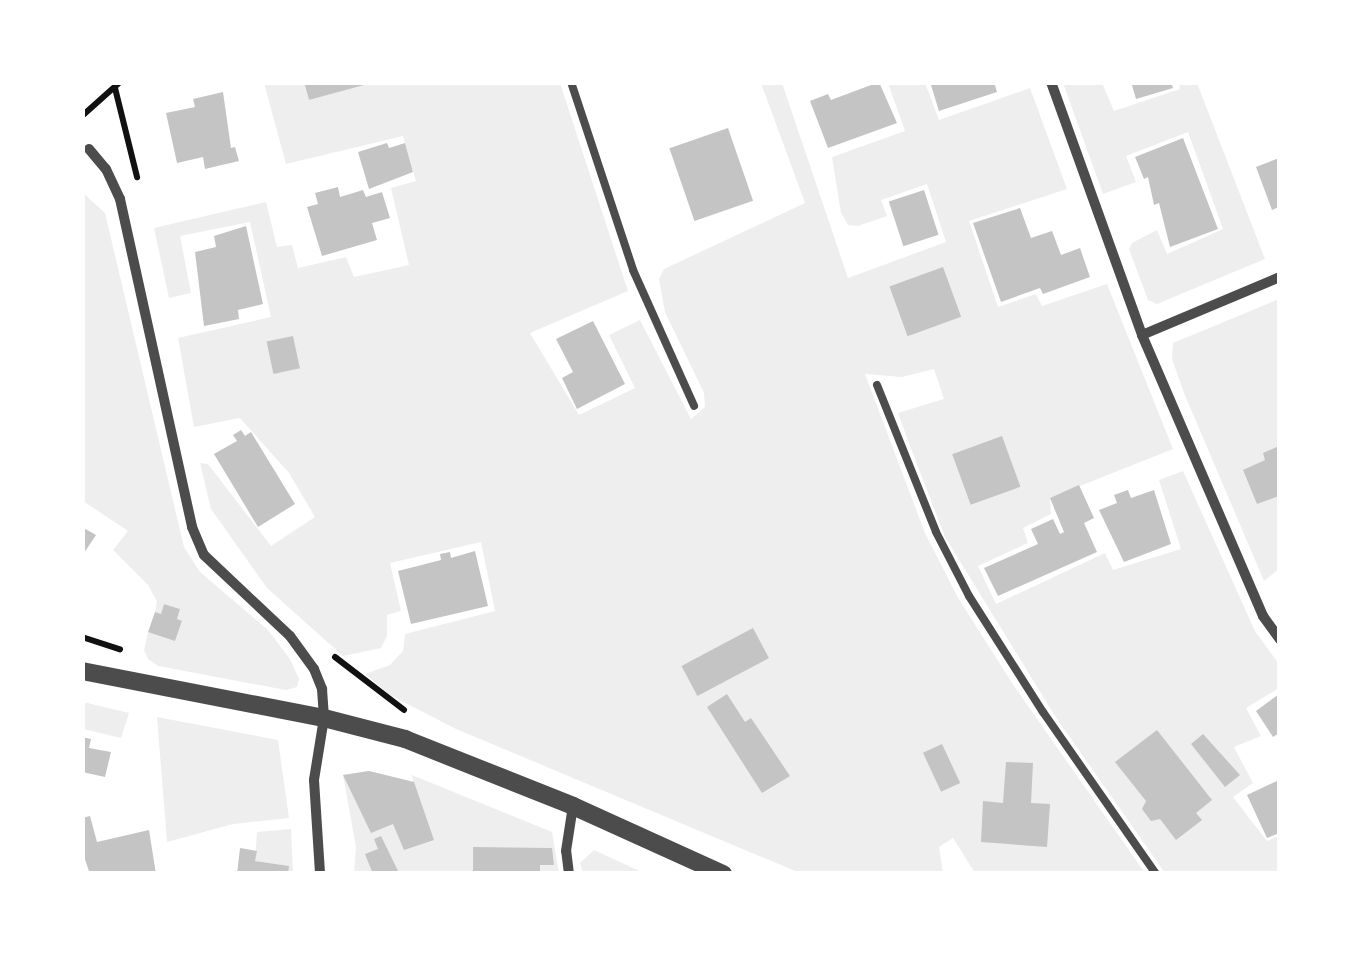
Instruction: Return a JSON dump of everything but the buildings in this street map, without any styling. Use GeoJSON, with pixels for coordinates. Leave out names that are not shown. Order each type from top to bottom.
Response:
{"type":"FeatureCollection","features":[{"type":"Feature","properties":{"kind":"street"},"geometry":{"type":"LineString","coordinates":[[1051,82],[1089,198],[1142,334],[1263,616],[1280,639]]}},
{"type":"Feature","properties":{"kind":"street"},"geometry":{"type":"LineString","coordinates":[[89,149],[106,169],[120,199],[192,528],[204,555],[290,636],[314,668],[322,689],[324,718],[314,780],[320,874]]}},
{"type":"Feature","properties":{"kind":"street"},"geometry":{"type":"LineString","coordinates":[[1142,334],[1280,278]]}},
{"type":"Feature","properties":{"kind":"street"},"geometry":{"type":"LineString","coordinates":[[82,672],[324,718],[405,738],[573,806],[723,874]]}},
{"type":"Feature","properties":{"kind":"street"},"geometry":{"type":"LineString","coordinates":[[570,874],[566,851],[573,806]]}},
{"type":"Feature","properties":{"kind":"lane"},"geometry":{"type":"LineString","coordinates":[[571,82],[633,270],[694,406]]}},
{"type":"Feature","properties":{"kind":"lane"},"geometry":{"type":"LineString","coordinates":[[877,385],[936,532],[969,596],[1043,712],[1156,874]]}},
{"type":"Feature","properties":{"kind":"path"},"geometry":{"type":"LineString","coordinates":[[82,116],[117,85],[140,191]]}},
{"type":"Feature","properties":{"kind":"path"},"geometry":{"type":"LineString","coordinates":[[82,637],[122,649]]}},
{"type":"Feature","properties":{"kind":"path"},"geometry":{"type":"LineString","coordinates":[[326,649],[374,692],[413,716]]}},
{"type":"Feature","properties":{"kind":"shaded area"},"geometry":{"type":"Polygon","coordinates":[[[264,83],[304,83],[309,100],[372,83],[560,83],[628,291],[530,333],[579,415],[635,388],[609,335],[640,320],[691,419],[705,407],[704,393],[665,312],[659,279],[664,269],[805,203],[761,83],[782,83],[848,278],[946,242],[927,184],[881,200],[887,216],[858,226],[848,225],[841,213],[832,157],[905,131],[888,83],[925,83],[939,120],[1030,88],[1067,189],[969,221],[998,307],[1036,294],[1042,306],[1107,284],[1173,449],[1050,498],[1051,514],[1023,528],[1028,543],[978,566],[996,604],[1105,553],[1113,570],[1181,549],[1159,480],[1183,471],[1255,631],[1279,664],[1279,688],[1246,708],[1261,736],[1234,747],[1253,783],[1233,797],[1267,841],[1279,836],[1279,873],[1165,873],[1055,716],[945,537],[898,413],[944,399],[934,369],[902,377],[865,374],[925,533],[957,596],[1014,686],[1145,873],[975,873],[953,838],[939,847],[943,873],[800,873],[456,729],[390,695],[365,674],[390,665],[403,651],[405,634],[495,611],[481,542],[390,563],[401,611],[387,615],[387,636],[381,648],[343,656],[267,588],[211,509],[200,463],[208,464],[271,546],[315,517],[289,473],[240,418],[194,427],[178,338],[271,317],[250,222],[180,236],[191,293],[169,298],[154,228],[266,202],[277,247],[292,245],[298,268],[346,257],[354,277],[409,265],[391,188],[416,181],[403,136],[286,164],[264,83]]]}},
{"type":"Feature","properties":{"kind":"shaded area"},"geometry":{"type":"Polygon","coordinates":[[[1063,83],[1102,83],[1114,111],[1180,89],[1179,83],[1197,83],[1265,259],[1157,304],[1148,300],[1129,249],[1132,243],[1157,230],[1167,254],[1223,229],[1188,132],[1126,156],[1136,182],[1103,194],[1063,83]]]}},
{"type":"Feature","properties":{"kind":"shaded area"},"geometry":{"type":"Polygon","coordinates":[[[82,192],[105,213],[184,547],[200,572],[268,630],[290,659],[299,679],[297,687],[286,690],[158,666],[144,650],[148,632],[175,640],[182,622],[177,619],[180,609],[164,604],[161,614],[155,612],[157,601],[148,585],[113,550],[128,531],[83,501],[82,192]]]}},
{"type":"Feature","properties":{"kind":"shaded area"},"geometry":{"type":"Polygon","coordinates":[[[1279,299],[1279,569],[1264,581],[1172,359],[1173,343],[1279,299]]]}},
{"type":"Feature","properties":{"kind":"shaded area"},"geometry":{"type":"Polygon","coordinates":[[[83,702],[129,713],[121,738],[83,729],[83,702]]]}},
{"type":"Feature","properties":{"kind":"shaded area"},"geometry":{"type":"Polygon","coordinates":[[[157,717],[278,740],[289,818],[233,824],[167,842],[157,717]]]}},
{"type":"Feature","properties":{"kind":"shaded area"},"geometry":{"type":"Polygon","coordinates":[[[369,771],[413,782],[412,775],[552,832],[559,873],[354,873],[356,847],[343,775],[369,771]]]}},
{"type":"Feature","properties":{"kind":"shaded area"},"geometry":{"type":"Polygon","coordinates":[[[291,829],[293,873],[288,873],[288,866],[255,861],[257,832],[291,829]]]}},
{"type":"Feature","properties":{"kind":"shaded area"},"geometry":{"type":"Polygon","coordinates":[[[594,850],[644,873],[583,873],[580,863],[594,850]]]}}]}
